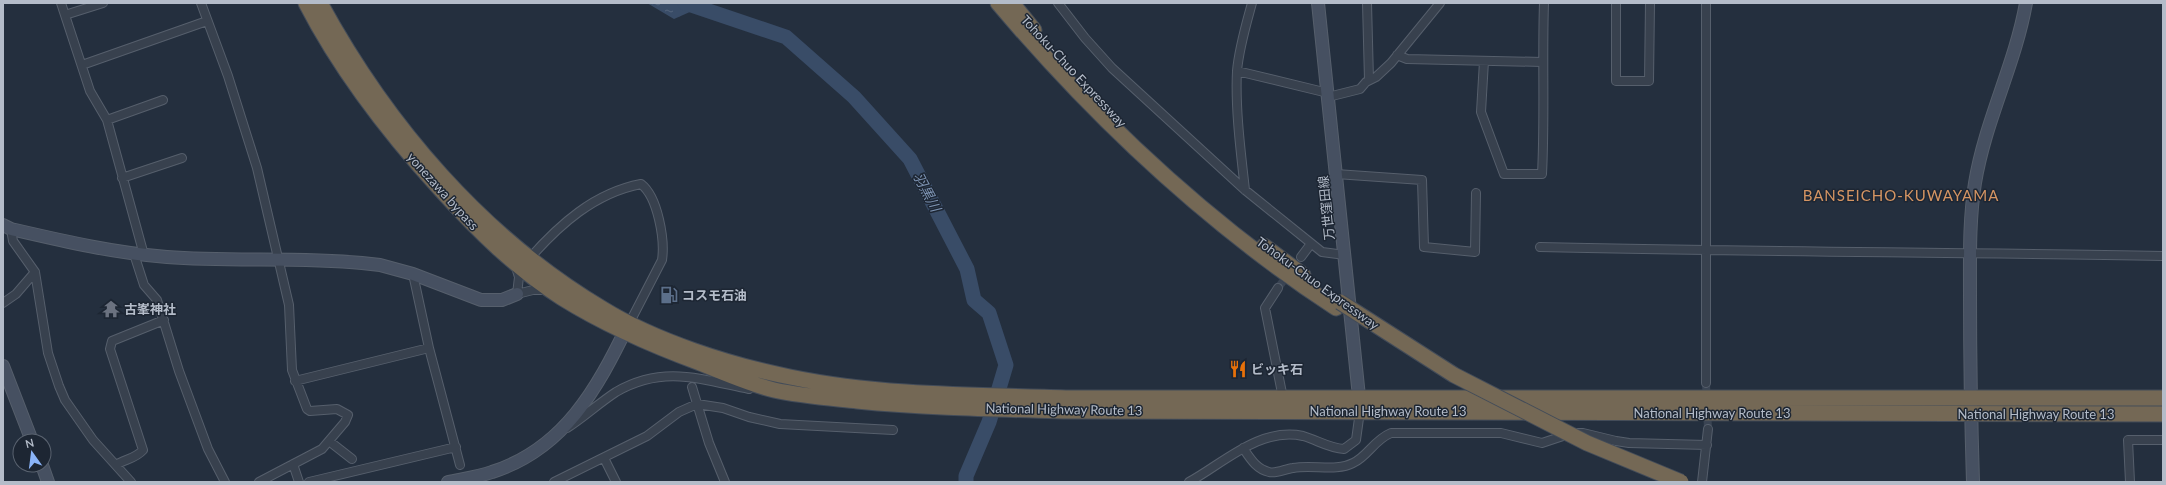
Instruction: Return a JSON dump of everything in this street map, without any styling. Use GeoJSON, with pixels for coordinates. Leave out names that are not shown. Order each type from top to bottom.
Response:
{"type":"FeatureCollection","features":[{"type":"Feature","properties":{"kind":"highway","name":"yonezawa bypass"},"geometry":{"type":"LineString","coordinates":[[306,3],[338,57],[392,133],[420,167],[481,233],[522,262],[605,311],[627,328]]}},
{"type":"Feature","properties":{"kind":"highway","name":"yonezawa bypass"},"geometry":{"type":"LineString","coordinates":[[320,3],[348,53],[397,123],[454,189],[522,262],[553,291],[627,328]]}},
{"type":"Feature","properties":{"kind":"highway","name":"Tohoku-Chuo Expressway"},"geometry":{"type":"LineString","coordinates":[[998,3],[1032,43],[1084,98],[1186,196],[1278,269],[1454,374],[1508,404],[1587,443],[1682,482]]}},
{"type":"Feature","properties":{"kind":"highway","name":"Tohoku-Chuo Expressway"},"geometry":{"type":"LineString","coordinates":[[1012,3],[1041,39],[1092,93],[1192,188],[1236,225],[1338,305],[1447,380],[1532,426],[1658,482]]}},
{"type":"Feature","properties":{"kind":"highway","name":"National Highway Route 13"},"geometry":{"type":"LineString","coordinates":[[627,328],[738,378],[773,390],[911,399],[1070,404],[1360,404],[1970,398],[2163,398]]}},
{"type":"Feature","properties":{"kind":"highway","name":"National Highway Route 13"},"geometry":{"type":"LineString","coordinates":[[627,328],[653,334],[717,358],[773,374],[911,399]]}},
{"type":"Feature","properties":{"kind":"highway","name":"National Highway Route 13"},"geometry":{"type":"LineString","coordinates":[[1070,404],[1284,398],[1360,404],[1971,414],[2163,414]]}},
{"type":"Feature","properties":{"kind":"street"},"geometry":{"type":"LineString","coordinates":[[61,3],[90,91],[107,120],[122,178],[139,254],[144,285],[156,300],[208,449],[225,482]]}},
{"type":"Feature","properties":{"kind":"street"},"geometry":{"type":"LineString","coordinates":[[65,15],[103,3]]}},
{"type":"Feature","properties":{"kind":"street"},"geometry":{"type":"LineString","coordinates":[[201,3],[228,76],[257,168],[280,260],[290,305],[291,361],[295,381],[307,409],[310,411],[337,409],[348,415],[329,442],[322,449],[259,482]]}},
{"type":"Feature","properties":{"kind":"street"},"geometry":{"type":"LineString","coordinates":[[1058,3],[1085,38],[1112,68],[1147,102],[1245,190],[1310,245],[1322,252],[1346,255]]}},
{"type":"Feature","properties":{"kind":"street"},"geometry":{"type":"LineString","coordinates":[[1245,190],[1241,153],[1237,72],[1242,36],[1252,3]]}},
{"type":"Feature","properties":{"kind":"street","name":"万世窪田線"},"geometry":{"type":"LineString","coordinates":[[1318,3],[1346,255],[1360,404]]}},
{"type":"Feature","properties":{"kind":"street"},"geometry":{"type":"LineString","coordinates":[[1367,3],[1369,80]]}},
{"type":"Feature","properties":{"kind":"street"},"geometry":{"type":"LineString","coordinates":[[1237,72],[1328,95],[1360,89],[1369,80],[1376,77],[1397,55],[1440,3]]}},
{"type":"Feature","properties":{"kind":"street"},"geometry":{"type":"LineString","coordinates":[[1484,61],[1482,112],[1504,174],[1542,174],[1545,114],[1542,62],[1544,3]]}},
{"type":"Feature","properties":{"kind":"street"},"geometry":{"type":"LineString","coordinates":[[1616,3],[1616,81],[1649,81],[1650,3]]}},
{"type":"Feature","properties":{"kind":"street"},"geometry":{"type":"LineString","coordinates":[[1706,3],[1706,383]]}},
{"type":"Feature","properties":{"kind":"street"},"geometry":{"type":"LineString","coordinates":[[1973,482],[1970,398],[1970,254],[1973,196],[1979,162],[2014,52],[2026,3]]}},
{"type":"Feature","properties":{"kind":"street"},"geometry":{"type":"LineString","coordinates":[[82,65],[207,21]]}},
{"type":"Feature","properties":{"kind":"street"},"geometry":{"type":"LineString","coordinates":[[1397,55],[1407,59],[1542,62]]}},
{"type":"Feature","properties":{"kind":"street"},"geometry":{"type":"LineString","coordinates":[[107,120],[163,100]]}},
{"type":"Feature","properties":{"kind":"street"},"geometry":{"type":"LineString","coordinates":[[122,178],[182,158]]}},
{"type":"Feature","properties":{"kind":"street"},"geometry":{"type":"LineString","coordinates":[[1336,174],[1422,180],[1424,247],[1475,252],[1476,193]]}},
{"type":"Feature","properties":{"kind":"street"},"geometry":{"type":"LineString","coordinates":[[517,294],[522,262],[578,211],[627,187],[640,184],[647,189],[658,214],[664,251],[662,260],[589,397],[560,433]]}},
{"type":"Feature","properties":{"kind":"street"},"geometry":{"type":"LineString","coordinates":[[7,227],[82,245],[139,254],[380,265],[413,274],[481,300],[502,300],[533,290],[553,291]]}},
{"type":"Feature","properties":{"kind":"street"},"geometry":{"type":"LineString","coordinates":[[7,227],[13,241],[34,272],[48,353],[65,400],[93,440],[131,482]]}},
{"type":"Feature","properties":{"kind":"street"},"geometry":{"type":"LineString","coordinates":[[1301,257],[1310,245]]}},
{"type":"Feature","properties":{"kind":"street"},"geometry":{"type":"LineString","coordinates":[[1540,247],[1706,251],[2163,256]]}},
{"type":"Feature","properties":{"kind":"street"},"geometry":{"type":"LineString","coordinates":[[3,303],[16,294],[34,272]]}},
{"type":"Feature","properties":{"kind":"street"},"geometry":{"type":"LineString","coordinates":[[413,274],[429,348],[460,465]]}},
{"type":"Feature","properties":{"kind":"street"},"geometry":{"type":"LineString","coordinates":[[1278,288],[1265,308],[1284,398]]}},
{"type":"Feature","properties":{"kind":"street"},"geometry":{"type":"LineString","coordinates":[[116,465],[122,461],[137,457],[143,450],[110,349],[112,341],[164,320]]}},
{"type":"Feature","properties":{"kind":"street"},"geometry":{"type":"LineString","coordinates":[[295,381],[429,348]]}},
{"type":"Feature","properties":{"kind":"street"},"geometry":{"type":"LineString","coordinates":[[3,366],[29,433]]}},
{"type":"Feature","properties":{"kind":"street"},"geometry":{"type":"LineString","coordinates":[[448,482],[492,472],[511,465],[546,444],[616,392],[659,376],[685,376],[765,392],[790,392]]}},
{"type":"Feature","properties":{"kind":"street"},"geometry":{"type":"LineString","coordinates":[[692,387],[709,443],[725,482]]}},
{"type":"Feature","properties":{"kind":"street"},"geometry":{"type":"LineString","coordinates":[[554,482],[647,436],[679,412],[697,404],[723,408],[749,417],[780,424],[893,430]]}},
{"type":"Feature","properties":{"kind":"street"},"geometry":{"type":"LineString","coordinates":[[1189,482],[1243,448],[1257,441],[1286,435],[1302,436],[1332,447],[1344,449],[1356,440],[1360,404]]}},
{"type":"Feature","properties":{"kind":"street"},"geometry":{"type":"LineString","coordinates":[[1702,482],[1708,429]]}},
{"type":"Feature","properties":{"kind":"street"},"geometry":{"type":"LineString","coordinates":[[1243,448],[1252,462],[1260,469],[1270,472],[1294,468],[1329,467],[1353,463],[1380,437],[1397,432],[1500,433],[1542,443],[1572,433],[1583,432],[1629,443],[1707,444]]}},
{"type":"Feature","properties":{"kind":"street"},"geometry":{"type":"LineString","coordinates":[[2130,482],[2128,440],[2163,440]]}},
{"type":"Feature","properties":{"kind":"street"},"geometry":{"type":"LineString","coordinates":[[329,442],[352,459]]}},
{"type":"Feature","properties":{"kind":"street"},"geometry":{"type":"LineString","coordinates":[[309,482],[456,447]]}},
{"type":"Feature","properties":{"kind":"street"},"geometry":{"type":"LineString","coordinates":[[604,458],[616,482]]}},
{"type":"Feature","properties":{"kind":"street"},"geometry":{"type":"LineString","coordinates":[[293,464],[299,482]]}},
{"type":"Feature","properties":{"kind":"water"},"geometry":{"type":"Polygon","coordinates":[[[647,3],[710,3],[674,19],[647,3]]]}},
{"type":"Feature","properties":{"kind":"waterway","name":"羽黒川"},"geometry":{"type":"LineString","coordinates":[[685,3],[786,37],[854,97],[910,159],[967,269],[974,300],[989,313],[1006,365],[989,422],[966,476],[966,482]]}},
{"type":"Feature","properties":{"kind":"tunnel"},"geometry":{"type":"LineString","coordinates":[[1278,288],[1301,257]]}},
{"type":"Feature","properties":{"kind":"tunnel"},"geometry":{"type":"LineString","coordinates":[[1706,383],[1708,429]]}},
{"type":"Feature","properties":{"kind":"place","name":"コスモ石油"},"geometry":{"type":"Point","coordinates":[669,295]}},
{"type":"Feature","properties":{"kind":"place","name":"古峯神社"},"geometry":{"type":"Point","coordinates":[111,309]}},
{"type":"Feature","properties":{"kind":"place","name":"ビッキ石"},"geometry":{"type":"Point","coordinates":[1238,369]}},
{"type":"Feature","properties":{"kind":"district","name":"BANSEICHO-KUWAYAMA"},"geometry":{"type":"Point","coordinates":[1901,196]}}]}
